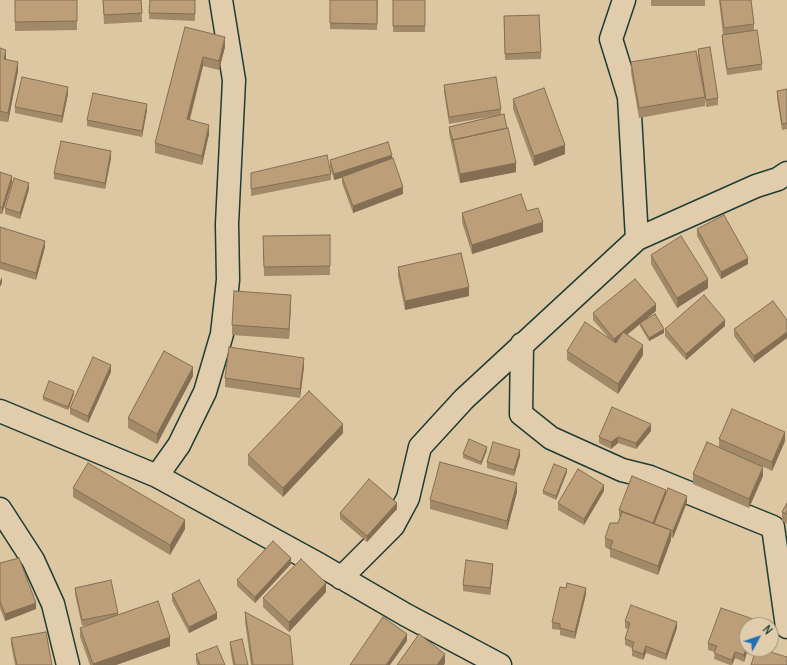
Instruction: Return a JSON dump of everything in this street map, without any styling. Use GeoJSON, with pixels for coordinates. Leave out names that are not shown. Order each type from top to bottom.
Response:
{"type":"FeatureCollection","features":[{"type":"Feature","properties":{"kind":"street"},"geometry":{"type":"LineString","coordinates":[[157,476],[179,445],[204,392],[222,334],[228,280],[226,224],[234,80],[221,0]]}},
{"type":"Feature","properties":{"kind":"street"},"geometry":{"type":"LineString","coordinates":[[624,0],[611,39],[629,97],[637,239]]}},
{"type":"Feature","properties":{"kind":"street"},"geometry":{"type":"LineString","coordinates":[[342,578],[392,526],[408,498],[420,447],[464,399],[637,239],[756,186],[778,179],[787,173]]}},
{"type":"Feature","properties":{"kind":"street"},"geometry":{"type":"LineString","coordinates":[[522,344],[520,414],[551,438],[622,470],[650,477],[772,527],[787,627]]}},
{"type":"Feature","properties":{"kind":"street"},"geometry":{"type":"LineString","coordinates":[[0,410],[157,476],[320,565],[406,615],[500,665]]}},
{"type":"Feature","properties":{"kind":"street"},"geometry":{"type":"LineString","coordinates":[[0,509],[33,560],[53,604],[68,665]]}},
{"type":"Feature","properties":{"kind":"building"},"geometry":{"type":"Polygon","coordinates":[[[15,0],[77,0],[77,21],[15,22],[15,0]]]}},
{"type":"Feature","properties":{"kind":"building"},"geometry":{"type":"Polygon","coordinates":[[[103,0],[141,0],[142,13],[104,15],[103,0]]]}},
{"type":"Feature","properties":{"kind":"building"},"geometry":{"type":"Polygon","coordinates":[[[150,0],[195,0],[195,14],[149,13],[150,0]]]}},
{"type":"Feature","properties":{"kind":"building"},"geometry":{"type":"Polygon","coordinates":[[[330,0],[377,0],[377,24],[330,23],[330,0]]]}},
{"type":"Feature","properties":{"kind":"building"},"geometry":{"type":"Polygon","coordinates":[[[393,0],[425,0],[425,26],[393,26],[393,0]]]}},
{"type":"Feature","properties":{"kind":"building"},"geometry":{"type":"Polygon","coordinates":[[[720,0],[751,0],[754,24],[724,28],[720,0]]]}},
{"type":"Feature","properties":{"kind":"building"},"geometry":{"type":"Polygon","coordinates":[[[539,15],[541,52],[505,54],[504,16],[539,15]]]}},
{"type":"Feature","properties":{"kind":"building"},"geometry":{"type":"Polygon","coordinates":[[[185,27],[225,37],[219,61],[203,57],[187,119],[209,125],[202,156],[155,143],[185,27]]]}},
{"type":"Feature","properties":{"kind":"building"},"geometry":{"type":"Polygon","coordinates":[[[757,30],[762,64],[727,69],[722,35],[757,30]]]}},
{"type":"Feature","properties":{"kind":"building"},"geometry":{"type":"Polygon","coordinates":[[[710,47],[718,98],[706,100],[698,49],[710,47]]]}},
{"type":"Feature","properties":{"kind":"building"},"geometry":{"type":"Polygon","coordinates":[[[0,48],[6,50],[4,59],[18,62],[8,113],[0,111],[0,48]]]}},
{"type":"Feature","properties":{"kind":"building"},"geometry":{"type":"Polygon","coordinates":[[[696,51],[705,97],[639,108],[631,62],[696,51]]]}},
{"type":"Feature","properties":{"kind":"building"},"geometry":{"type":"Polygon","coordinates":[[[22,77],[68,87],[62,116],[15,107],[22,77]]]}},
{"type":"Feature","properties":{"kind":"building"},"geometry":{"type":"Polygon","coordinates":[[[496,77],[501,109],[449,117],[444,85],[496,77]]]}},
{"type":"Feature","properties":{"kind":"building"},"geometry":{"type":"Polygon","coordinates":[[[544,88],[565,145],[534,156],[513,99],[544,88]]]}},
{"type":"Feature","properties":{"kind":"building"},"geometry":{"type":"Polygon","coordinates":[[[787,89],[787,123],[782,124],[777,91],[787,89]]]}},
{"type":"Feature","properties":{"kind":"building"},"geometry":{"type":"Polygon","coordinates":[[[93,93],[147,104],[142,131],[87,120],[93,93]]]}},
{"type":"Feature","properties":{"kind":"building"},"geometry":{"type":"Polygon","coordinates":[[[504,114],[507,128],[453,141],[449,127],[504,114]]]}},
{"type":"Feature","properties":{"kind":"building"},"geometry":{"type":"Polygon","coordinates":[[[508,128],[516,163],[460,174],[453,140],[508,128]]]}},
{"type":"Feature","properties":{"kind":"building"},"geometry":{"type":"Polygon","coordinates":[[[61,141],[111,151],[105,183],[54,173],[61,141]]]}},
{"type":"Feature","properties":{"kind":"building"},"geometry":{"type":"Polygon","coordinates":[[[388,142],[392,155],[334,174],[330,160],[388,142]]]}},
{"type":"Feature","properties":{"kind":"building"},"geometry":{"type":"Polygon","coordinates":[[[327,155],[331,174],[251,189],[251,173],[327,155]]]}},
{"type":"Feature","properties":{"kind":"building"},"geometry":{"type":"Polygon","coordinates":[[[393,158],[403,187],[353,206],[342,177],[393,158]]]}},
{"type":"Feature","properties":{"kind":"building"},"geometry":{"type":"Polygon","coordinates":[[[0,172],[12,176],[2,208],[0,207],[0,172]]]}},
{"type":"Feature","properties":{"kind":"building"},"geometry":{"type":"Polygon","coordinates":[[[14,178],[29,183],[20,213],[5,208],[14,178]]]}},
{"type":"Feature","properties":{"kind":"building"},"geometry":{"type":"Polygon","coordinates":[[[521,194],[527,211],[538,208],[543,222],[472,245],[462,213],[521,194]]]}},
{"type":"Feature","properties":{"kind":"building"},"geometry":{"type":"Polygon","coordinates":[[[724,215],[748,258],[721,272],[697,229],[724,215]]]}},
{"type":"Feature","properties":{"kind":"building"},"geometry":{"type":"Polygon","coordinates":[[[0,227],[45,241],[36,273],[0,262],[0,227]]]}},
{"type":"Feature","properties":{"kind":"building"},"geometry":{"type":"Polygon","coordinates":[[[330,235],[330,266],[264,267],[263,236],[330,235]]]}},
{"type":"Feature","properties":{"kind":"building"},"geometry":{"type":"Polygon","coordinates":[[[681,236],[708,279],[677,298],[651,255],[681,236]]]}},
{"type":"Feature","properties":{"kind":"building"},"geometry":{"type":"Polygon","coordinates":[[[461,253],[469,287],[405,301],[398,267],[461,253]]]}},
{"type":"Feature","properties":{"kind":"building"},"geometry":{"type":"Polygon","coordinates":[[[635,279],[656,304],[614,339],[593,313],[635,279]]]}},
{"type":"Feature","properties":{"kind":"building"},"geometry":{"type":"Polygon","coordinates":[[[234,291],[291,295],[289,329],[232,325],[234,291]]]}},
{"type":"Feature","properties":{"kind":"building"},"geometry":{"type":"Polygon","coordinates":[[[704,295],[725,320],[686,354],[665,329],[704,295]]]}},
{"type":"Feature","properties":{"kind":"building"},"geometry":{"type":"Polygon","coordinates":[[[773,301],[787,320],[787,332],[754,356],[734,329],[773,301]]]}},
{"type":"Feature","properties":{"kind":"building"},"geometry":{"type":"Polygon","coordinates":[[[655,314],[664,329],[649,338],[640,323],[655,314]]]}},
{"type":"Feature","properties":{"kind":"building"},"geometry":{"type":"Polygon","coordinates":[[[585,322],[616,343],[623,332],[643,345],[618,384],[567,351],[585,322]]]}},
{"type":"Feature","properties":{"kind":"building"},"geometry":{"type":"Polygon","coordinates":[[[229,347],[304,358],[300,389],[225,378],[229,347]]]}},
{"type":"Feature","properties":{"kind":"building"},"geometry":{"type":"Polygon","coordinates":[[[164,351],[193,367],[157,434],[128,418],[164,351]]]}},
{"type":"Feature","properties":{"kind":"building"},"geometry":{"type":"Polygon","coordinates":[[[93,357],[111,365],[88,416],[70,408],[93,357]]]}},
{"type":"Feature","properties":{"kind":"building"},"geometry":{"type":"Polygon","coordinates":[[[49,381],[74,391],[68,407],[43,397],[49,381]]]}},
{"type":"Feature","properties":{"kind":"building"},"geometry":{"type":"Polygon","coordinates":[[[309,391],[343,424],[283,488],[248,455],[309,391]]]}},
{"type":"Feature","properties":{"kind":"building"},"geometry":{"type":"Polygon","coordinates":[[[612,407],[651,424],[636,443],[618,437],[611,442],[599,437],[612,407]]]}},
{"type":"Feature","properties":{"kind":"building"},"geometry":{"type":"Polygon","coordinates":[[[732,409],[785,432],[772,462],[719,439],[732,409]]]}},
{"type":"Feature","properties":{"kind":"building"},"geometry":{"type":"Polygon","coordinates":[[[469,439],[487,447],[481,462],[463,454],[469,439]]]}},
{"type":"Feature","properties":{"kind":"building"},"geometry":{"type":"Polygon","coordinates":[[[493,442],[520,450],[514,470],[487,462],[493,442]]]}},
{"type":"Feature","properties":{"kind":"building"},"geometry":{"type":"Polygon","coordinates":[[[707,442],[763,467],[749,499],[693,474],[707,442]]]}},
{"type":"Feature","properties":{"kind":"building"},"geometry":{"type":"Polygon","coordinates":[[[440,462],[517,483],[507,521],[430,500],[440,462]]]}},
{"type":"Feature","properties":{"kind":"building"},"geometry":{"type":"Polygon","coordinates":[[[88,463],[185,520],[170,545],[73,488],[88,463]]]}},
{"type":"Feature","properties":{"kind":"building"},"geometry":{"type":"Polygon","coordinates":[[[554,464],[567,469],[556,496],[543,491],[554,464]]]}},
{"type":"Feature","properties":{"kind":"building"},"geometry":{"type":"Polygon","coordinates":[[[578,469],[604,485],[584,519],[558,503],[578,469]]]}},
{"type":"Feature","properties":{"kind":"building"},"geometry":{"type":"Polygon","coordinates":[[[632,476],[666,490],[653,523],[619,510],[632,476]]]}},
{"type":"Feature","properties":{"kind":"building"},"geometry":{"type":"Polygon","coordinates":[[[369,479],[397,503],[367,536],[340,513],[369,479]]]}},
{"type":"Feature","properties":{"kind":"building"},"geometry":{"type":"Polygon","coordinates":[[[668,488],[687,496],[673,531],[654,524],[668,488]]]}},
{"type":"Feature","properties":{"kind":"building"},"geometry":{"type":"Polygon","coordinates":[[[787,503],[787,514],[782,512],[787,503]]]}},
{"type":"Feature","properties":{"kind":"building"},"geometry":{"type":"Polygon","coordinates":[[[622,512],[671,530],[658,566],[610,548],[613,541],[605,538],[610,523],[618,523],[622,512]]]}},
{"type":"Feature","properties":{"kind":"building"},"geometry":{"type":"Polygon","coordinates":[[[273,541],[291,558],[255,597],[237,580],[273,541]]]}},
{"type":"Feature","properties":{"kind":"building"},"geometry":{"type":"Polygon","coordinates":[[[19,558],[36,603],[5,614],[0,601],[0,563],[19,558]]]}},
{"type":"Feature","properties":{"kind":"building"},"geometry":{"type":"Polygon","coordinates":[[[301,559],[326,583],[289,622],[263,598],[301,559]]]}},
{"type":"Feature","properties":{"kind":"building"},"geometry":{"type":"Polygon","coordinates":[[[466,560],[493,564],[490,588],[463,585],[466,560]]]}},
{"type":"Feature","properties":{"kind":"building"},"geometry":{"type":"Polygon","coordinates":[[[111,580],[118,613],[82,620],[75,588],[111,580]]]}},
{"type":"Feature","properties":{"kind":"building"},"geometry":{"type":"Polygon","coordinates":[[[199,580],[217,613],[189,627],[172,594],[199,580]]]}},
{"type":"Feature","properties":{"kind":"building"},"geometry":{"type":"Polygon","coordinates":[[[567,583],[586,588],[575,632],[560,628],[560,624],[552,622],[560,587],[566,588],[567,583]]]}},
{"type":"Feature","properties":{"kind":"building"},"geometry":{"type":"Polygon","coordinates":[[[158,601],[170,637],[93,664],[80,628],[158,601]]]}},
{"type":"Feature","properties":{"kind":"building"},"geometry":{"type":"Polygon","coordinates":[[[631,605],[677,622],[666,654],[646,646],[643,654],[632,650],[634,642],[625,639],[630,623],[625,621],[631,605]]]}},
{"type":"Feature","properties":{"kind":"building"},"geometry":{"type":"Polygon","coordinates":[[[721,608],[747,617],[739,617],[739,653],[735,652],[732,660],[714,653],[717,646],[708,643],[721,608]]]}},
{"type":"Feature","properties":{"kind":"building"},"geometry":{"type":"Polygon","coordinates":[[[245,612],[290,636],[293,665],[253,665],[245,612]]]}},
{"type":"Feature","properties":{"kind":"building"},"geometry":{"type":"Polygon","coordinates":[[[383,617],[407,634],[386,665],[350,665],[383,617]]]}},
{"type":"Feature","properties":{"kind":"building"},"geometry":{"type":"Polygon","coordinates":[[[46,632],[52,665],[17,665],[11,638],[46,632]]]}},
{"type":"Feature","properties":{"kind":"building"},"geometry":{"type":"Polygon","coordinates":[[[419,634],[445,654],[437,665],[397,665],[419,634]]]}},
{"type":"Feature","properties":{"kind":"building"},"geometry":{"type":"Polygon","coordinates":[[[242,639],[248,665],[235,665],[230,642],[242,639]]]}},
{"type":"Feature","properties":{"kind":"building"},"geometry":{"type":"Polygon","coordinates":[[[217,646],[225,665],[200,665],[196,654],[217,646]]]}},
{"type":"Feature","properties":{"kind":"building"},"geometry":{"type":"Polygon","coordinates":[[[779,655],[787,657],[787,665],[751,665],[754,657],[779,657],[779,655]]]}}]}
